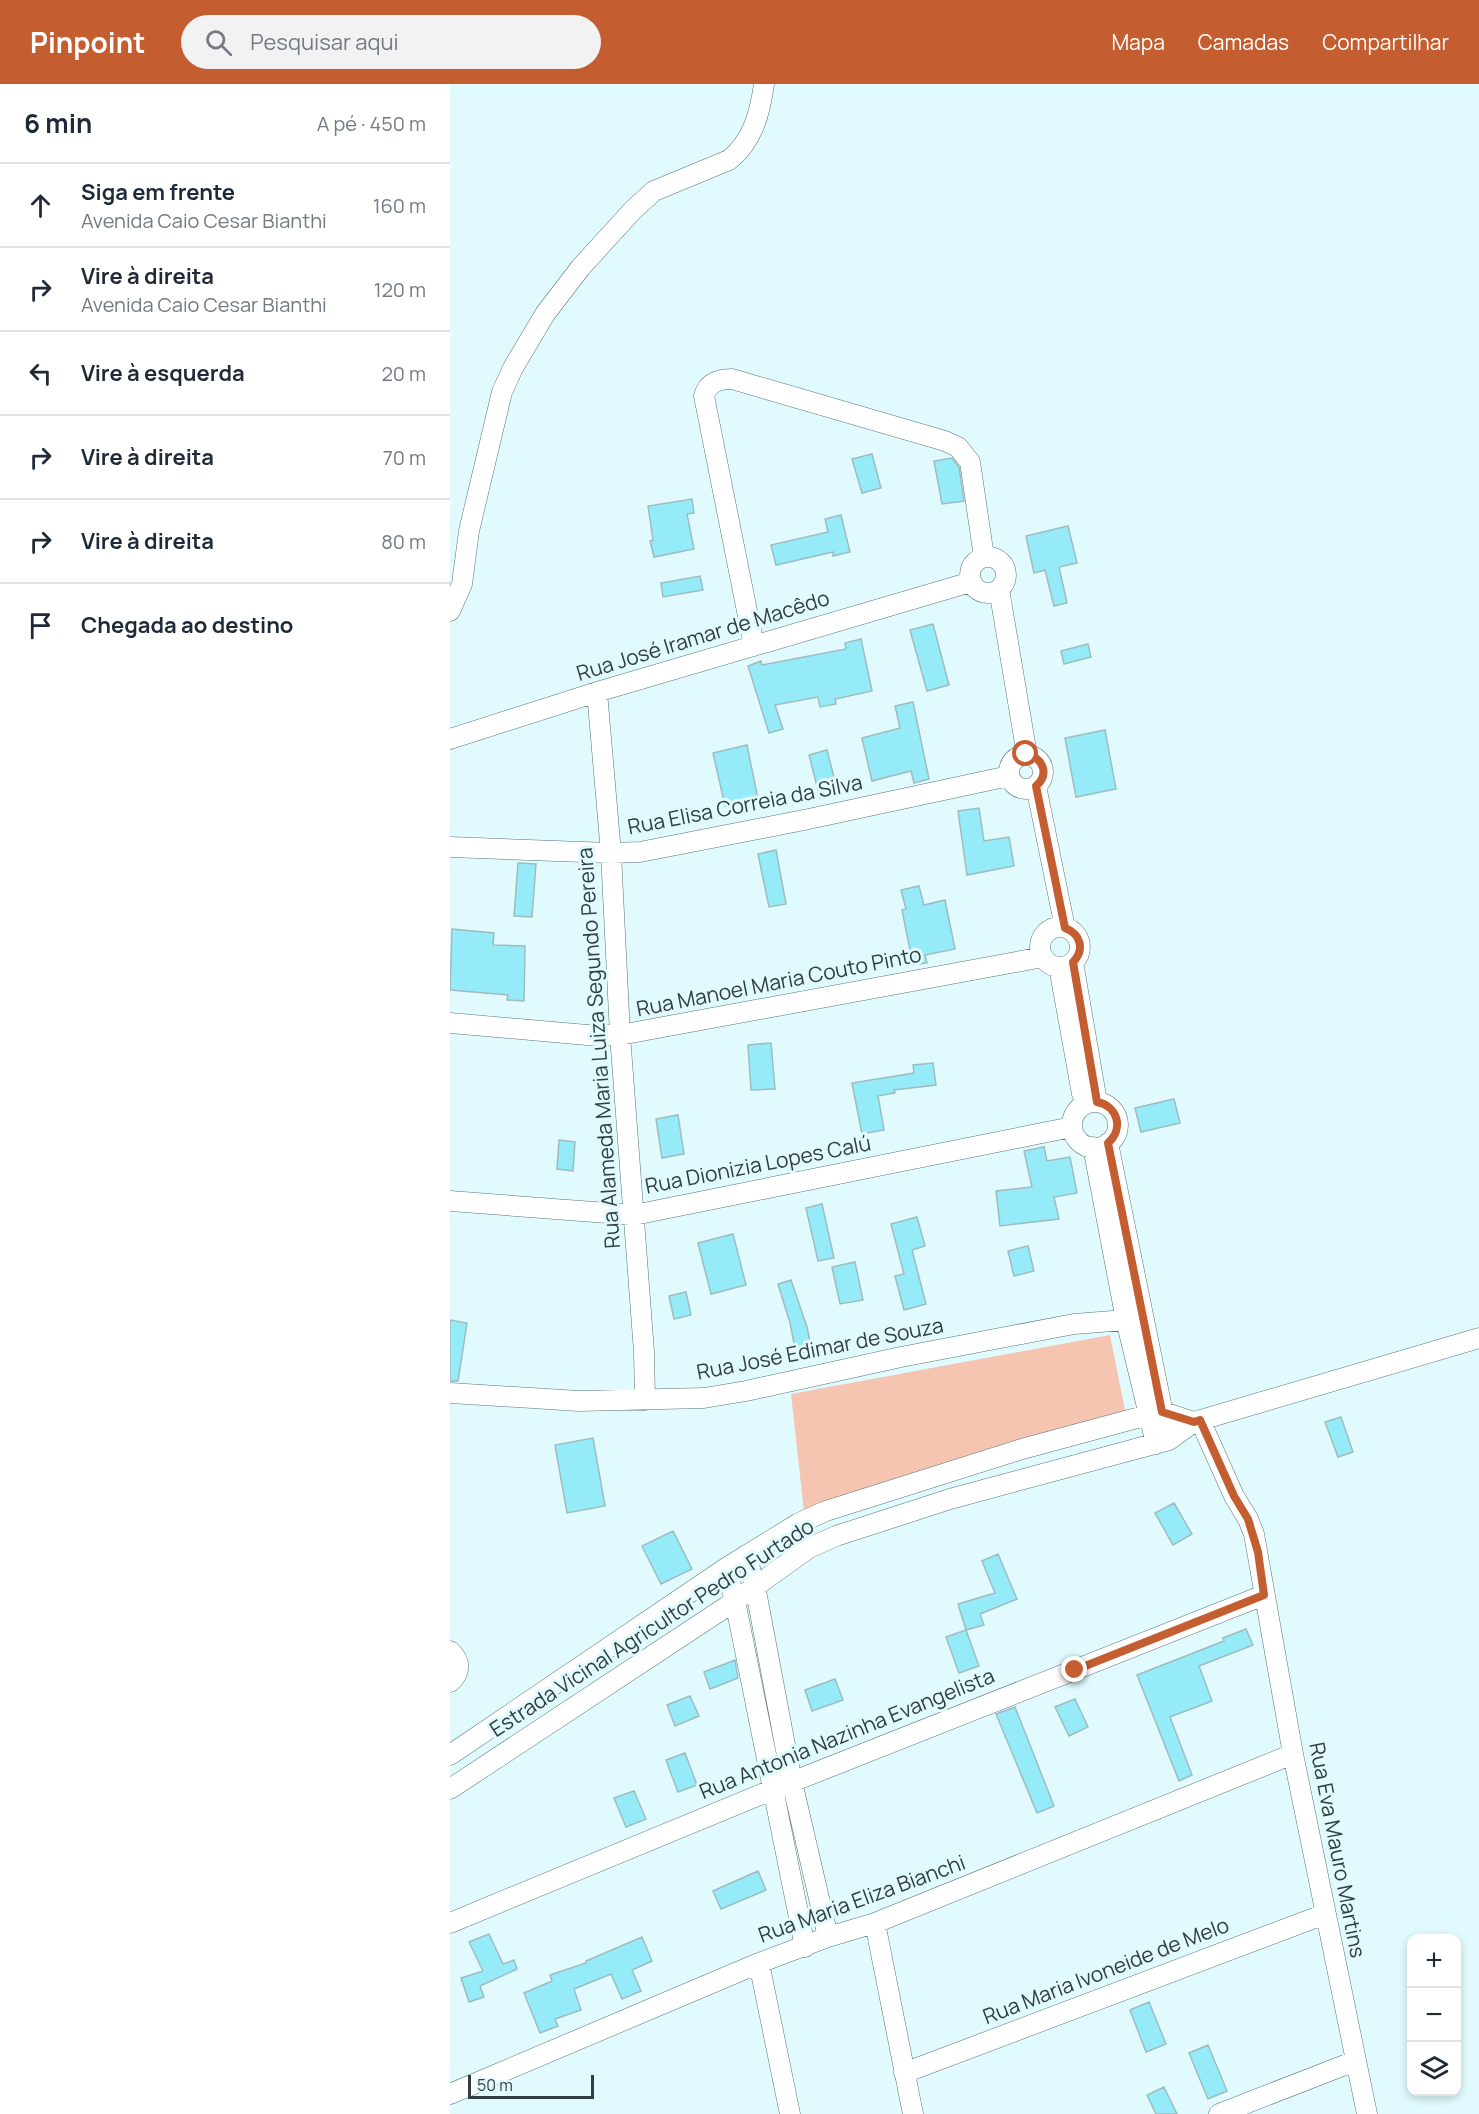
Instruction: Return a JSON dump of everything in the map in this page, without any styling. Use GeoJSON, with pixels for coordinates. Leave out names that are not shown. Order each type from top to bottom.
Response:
{"type":"FeatureCollection","features":[{"type":"Feature","properties":{"kind":"street"},"geometry":{"type":"LineString","coordinates":[[450,611],[462,584],[469,531],[502,392],[539,323],[581,267],[633,210],[654,191],[729,160],[745,146],[757,118],[764,84]]}},
{"type":"Feature","properties":{"kind":"street"},"geometry":{"type":"LineString","coordinates":[[754,645],[704,396],[706,389],[713,383],[732,380],[945,441],[958,447],[970,462],[984,557]]}},
{"type":"Feature","properties":{"kind":"street"},"geometry":{"type":"LineString","coordinates":[[986,588],[1005,582],[1004,565],[995,558],[984,557],[973,564],[969,575],[986,588],[1018,763],[1013,784],[1031,788],[1042,780],[1044,768],[1037,758],[1018,763]]}},
{"type":"Feature","properties":{"kind":"street","name":"Rua José Iramar de Macêdo"},"geometry":{"type":"LineString","coordinates":[[450,739],[754,645],[986,588]]}},
{"type":"Feature","properties":{"kind":"street","name":"Rua Alameda Maria Luiza Segundo Pereira"},"geometry":{"type":"LineString","coordinates":[[597,692],[611,853],[620,1035],[644,1352],[645,1400]]}},
{"type":"Feature","properties":{"kind":"street","name":"Rua Elisa Correia da Silva"},"geometry":{"type":"LineString","coordinates":[[450,847],[640,852],[714,838],[1018,763]]}},
{"type":"Feature","properties":{"kind":"street"},"geometry":{"type":"LineString","coordinates":[[1031,788],[1060,928]]}},
{"type":"Feature","properties":{"kind":"street"},"geometry":{"type":"LineString","coordinates":[[1059,962],[1080,952],[1079,940],[1071,930],[1060,928],[1049,931],[1042,940],[1041,951],[1059,962],[1090,1104]]}},
{"type":"Feature","properties":{"kind":"street","name":"Rua Manoel Maria Couto Pinto"},"geometry":{"type":"LineString","coordinates":[[450,1023],[587,1035],[620,1035],[1059,962]]}},
{"type":"Feature","properties":{"kind":"street"},"geometry":{"type":"LineString","coordinates":[[1090,1104],[1110,1107],[1117,1119],[1116,1133],[1101,1145],[1082,1143],[1074,1133],[1072,1126],[1075,1114],[1090,1104]]}},
{"type":"Feature","properties":{"kind":"street","name":"Rua Dionizia Lopes Calú"},"geometry":{"type":"LineString","coordinates":[[450,1201],[634,1215],[1072,1126]]}},
{"type":"Feature","properties":{"kind":"street"},"geometry":{"type":"LineString","coordinates":[[1101,1145],[1126,1320],[1155,1413]]}},
{"type":"Feature","properties":{"kind":"street"},"geometry":{"type":"LineString","coordinates":[[1101,1145],[1162,1442]]}},
{"type":"Feature","properties":{"kind":"street","name":"Rua José Edimar de Souza"},"geometry":{"type":"LineString","coordinates":[[450,1393],[579,1401],[704,1398],[1074,1324],[1126,1320]]}},
{"type":"Feature","properties":{"kind":"street","name":"Estrada Vicinal Agricultor Pedro Furtado"},"geometry":{"type":"LineString","coordinates":[[450,1790],[735,1601],[809,1548],[836,1536],[950,1500],[1162,1442],[1197,1421],[1479,1338]]}},
{"type":"Feature","properties":{"kind":"street"},"geometry":{"type":"LineString","coordinates":[[1155,1413],[1197,1421]]}},
{"type":"Feature","properties":{"kind":"street","name":"Estrada Vicinal Agricultor Pedro Furtado"},"geometry":{"type":"LineString","coordinates":[[450,1755],[726,1568],[800,1523],[826,1511],[1022,1449],[1155,1413]]}},
{"type":"Feature","properties":{"kind":"street","name":"Rua Eva Mauro Martins"},"geometry":{"type":"LineString","coordinates":[[1197,1421],[1234,1496],[1248,1519],[1258,1552],[1293,1754],[1355,2061],[1368,2114]]}},
{"type":"Feature","properties":{"kind":"street"},"geometry":{"type":"LineString","coordinates":[[746,1555],[755,1586],[805,1947]]}},
{"type":"Feature","properties":{"kind":"street"},"geometry":{"type":"LineString","coordinates":[[726,1568],[783,1785],[828,1937]]}},
{"type":"Feature","properties":{"kind":"street","name":"Rua Antonia Nazinha Evangelista"},"geometry":{"type":"LineString","coordinates":[[450,1923],[783,1785],[1264,1595]]}},
{"type":"Feature","properties":{"kind":"street"},"geometry":{"type":"LineString","coordinates":[[450,1651],[458,1660],[459,1666],[456,1677],[450,1682]]}},
{"type":"Feature","properties":{"kind":"street","name":"Rua Maria Eliza Bianchi"},"geometry":{"type":"LineString","coordinates":[[450,2094],[759,1963],[828,1937],[875,1923],[1293,1754]]}},
{"type":"Feature","properties":{"kind":"street","name":"Rua Maria Ivoneide de Melo"},"geometry":{"type":"LineString","coordinates":[[904,2073],[1325,1914]]}},
{"type":"Feature","properties":{"kind":"street"},"geometry":{"type":"LineString","coordinates":[[875,1923],[913,2114]]}},
{"type":"Feature","properties":{"kind":"street"},"geometry":{"type":"LineString","coordinates":[[759,1963],[790,2114]]}},
{"type":"Feature","properties":{"kind":"street"},"geometry":{"type":"LineString","coordinates":[[1219,2114],[1355,2061]]}},
{"type":"Feature","properties":{"kind":"shaded area"},"geometry":{"type":"Polygon","coordinates":[[[1110,1335],[1127,1420],[805,1521],[791,1394],[1110,1335]]]}},
{"type":"Feature","properties":{"kind":"building"},"geometry":{"type":"Polygon","coordinates":[[[872,454],[881,488],[862,493],[852,459],[872,454]]]}},
{"type":"Feature","properties":{"kind":"building"},"geometry":{"type":"Polygon","coordinates":[[[952,458],[959,467],[964,501],[942,504],[934,461],[952,458]]]}},
{"type":"Feature","properties":{"kind":"building"},"geometry":{"type":"Polygon","coordinates":[[[692,499],[694,513],[687,514],[694,549],[654,557],[650,541],[653,540],[648,506],[692,499]]]}},
{"type":"Feature","properties":{"kind":"building"},"geometry":{"type":"Polygon","coordinates":[[[841,515],[850,552],[833,556],[833,552],[776,565],[771,545],[828,532],[825,519],[841,515]]]}},
{"type":"Feature","properties":{"kind":"building"},"geometry":{"type":"Polygon","coordinates":[[[1068,526],[1077,563],[1059,567],[1067,603],[1054,606],[1045,570],[1034,573],[1026,536],[1068,526]]]}},
{"type":"Feature","properties":{"kind":"building"},"geometry":{"type":"Polygon","coordinates":[[[700,576],[703,590],[663,597],[661,583],[700,576]]]}},
{"type":"Feature","properties":{"kind":"building"},"geometry":{"type":"Polygon","coordinates":[[[933,624],[949,685],[927,691],[910,630],[933,624]]]}},
{"type":"Feature","properties":{"kind":"building"},"geometry":{"type":"Polygon","coordinates":[[[861,639],[872,691],[835,699],[836,704],[820,707],[818,697],[775,705],[783,729],[769,733],[748,666],[761,661],[762,665],[846,649],[845,643],[861,639]]]}},
{"type":"Feature","properties":{"kind":"building"},"geometry":{"type":"Polygon","coordinates":[[[1088,644],[1091,657],[1064,664],[1061,651],[1088,644]]]}},
{"type":"Feature","properties":{"kind":"building"},"geometry":{"type":"Polygon","coordinates":[[[913,702],[929,779],[914,783],[911,771],[872,781],[862,738],[900,728],[895,706],[913,702]]]}},
{"type":"Feature","properties":{"kind":"building"},"geometry":{"type":"Polygon","coordinates":[[[1105,730],[1116,789],[1076,797],[1065,738],[1105,730]]]}},
{"type":"Feature","properties":{"kind":"building"},"geometry":{"type":"Polygon","coordinates":[[[747,745],[758,799],[725,806],[713,753],[747,745]]]}},
{"type":"Feature","properties":{"kind":"building"},"geometry":{"type":"Polygon","coordinates":[[[827,750],[838,793],[820,798],[809,755],[827,750]]]}},
{"type":"Feature","properties":{"kind":"building"},"geometry":{"type":"Polygon","coordinates":[[[979,808],[984,841],[1009,837],[1014,866],[967,875],[958,811],[979,808]]]}},
{"type":"Feature","properties":{"kind":"building"},"geometry":{"type":"Polygon","coordinates":[[[776,850],[786,904],[769,907],[758,854],[776,850]]]}},
{"type":"Feature","properties":{"kind":"building"},"geometry":{"type":"Polygon","coordinates":[[[518,863],[536,864],[532,917],[514,916],[518,863]]]}},
{"type":"Feature","properties":{"kind":"building"},"geometry":{"type":"Polygon","coordinates":[[[919,886],[924,905],[945,900],[955,949],[925,955],[927,963],[913,965],[902,910],[906,909],[901,890],[919,886]]]}},
{"type":"Feature","properties":{"kind":"building"},"geometry":{"type":"Polygon","coordinates":[[[452,929],[494,933],[493,945],[525,946],[524,1001],[507,1000],[508,995],[450,990],[452,929]]]}},
{"type":"Feature","properties":{"kind":"building"},"geometry":{"type":"Polygon","coordinates":[[[771,1043],[775,1089],[751,1090],[748,1045],[771,1043]]]}},
{"type":"Feature","properties":{"kind":"building"},"geometry":{"type":"Polygon","coordinates":[[[933,1063],[936,1085],[894,1090],[895,1093],[878,1096],[884,1130],[862,1134],[852,1083],[914,1073],[913,1065],[933,1063]]]}},
{"type":"Feature","properties":{"kind":"building"},"geometry":{"type":"Polygon","coordinates":[[[1174,1099],[1180,1123],[1141,1132],[1135,1108],[1174,1099]]]}},
{"type":"Feature","properties":{"kind":"building"},"geometry":{"type":"Polygon","coordinates":[[[678,1115],[684,1154],[662,1158],[656,1119],[678,1115]]]}},
{"type":"Feature","properties":{"kind":"building"},"geometry":{"type":"Polygon","coordinates":[[[559,1140],[575,1142],[573,1171],[557,1169],[559,1140]]]}},
{"type":"Feature","properties":{"kind":"building"},"geometry":{"type":"Polygon","coordinates":[[[1044,1147],[1047,1161],[1070,1157],[1077,1193],[1054,1197],[1059,1219],[1000,1226],[996,1191],[1032,1187],[1024,1151],[1044,1147]]]}},
{"type":"Feature","properties":{"kind":"building"},"geometry":{"type":"Polygon","coordinates":[[[822,1204],[834,1258],[818,1261],[806,1208],[822,1204]]]}},
{"type":"Feature","properties":{"kind":"building"},"geometry":{"type":"Polygon","coordinates":[[[917,1217],[925,1246],[912,1250],[926,1304],[904,1310],[895,1276],[904,1274],[891,1224],[917,1217]]]}},
{"type":"Feature","properties":{"kind":"building"},"geometry":{"type":"Polygon","coordinates":[[[733,1234],[746,1285],[711,1294],[698,1243],[733,1234]]]}},
{"type":"Feature","properties":{"kind":"building"},"geometry":{"type":"Polygon","coordinates":[[[1028,1246],[1034,1271],[1014,1276],[1008,1251],[1028,1246]]]}},
{"type":"Feature","properties":{"kind":"building"},"geometry":{"type":"Polygon","coordinates":[[[855,1262],[863,1300],[840,1304],[832,1267],[855,1262]]]}},
{"type":"Feature","properties":{"kind":"building"},"geometry":{"type":"Polygon","coordinates":[[[791,1280],[807,1327],[812,1351],[796,1354],[790,1323],[778,1284],[791,1280]]]}},
{"type":"Feature","properties":{"kind":"building"},"geometry":{"type":"Polygon","coordinates":[[[686,1292],[691,1315],[674,1319],[669,1296],[686,1292]]]}},
{"type":"Feature","properties":{"kind":"building"},"geometry":{"type":"Polygon","coordinates":[[[450,1320],[467,1323],[458,1381],[450,1381],[450,1320]]]}},
{"type":"Feature","properties":{"kind":"building"},"geometry":{"type":"Polygon","coordinates":[[[1341,1417],[1353,1452],[1338,1457],[1325,1422],[1341,1417]]]}},
{"type":"Feature","properties":{"kind":"building"},"geometry":{"type":"Polygon","coordinates":[[[593,1438],[605,1506],[567,1513],[555,1445],[593,1438]]]}},
{"type":"Feature","properties":{"kind":"building"},"geometry":{"type":"Polygon","coordinates":[[[1174,1503],[1192,1534],[1173,1545],[1155,1513],[1174,1503]]]}},
{"type":"Feature","properties":{"kind":"building"},"geometry":{"type":"Polygon","coordinates":[[[673,1531],[692,1569],[661,1584],[642,1546],[673,1531]]]}},
{"type":"Feature","properties":{"kind":"building"},"geometry":{"type":"Polygon","coordinates":[[[998,1554],[1017,1599],[980,1614],[984,1625],[966,1630],[958,1604],[995,1593],[982,1561],[998,1554]]]}},
{"type":"Feature","properties":{"kind":"building"},"geometry":{"type":"Polygon","coordinates":[[[1246,1629],[1253,1645],[1199,1666],[1212,1701],[1170,1717],[1192,1775],[1179,1781],[1137,1675],[1224,1641],[1223,1638],[1246,1629]]]}},
{"type":"Feature","properties":{"kind":"building"},"geometry":{"type":"Polygon","coordinates":[[[966,1630],[979,1666],[959,1673],[946,1637],[966,1630]]]}},
{"type":"Feature","properties":{"kind":"building"},"geometry":{"type":"Polygon","coordinates":[[[735,1660],[738,1678],[710,1689],[704,1672],[735,1660]]]}},
{"type":"Feature","properties":{"kind":"building"},"geometry":{"type":"Polygon","coordinates":[[[835,1679],[843,1700],[812,1711],[805,1690],[835,1679]]]}},
{"type":"Feature","properties":{"kind":"building"},"geometry":{"type":"Polygon","coordinates":[[[690,1696],[699,1716],[675,1726],[667,1705],[690,1696]]]}},
{"type":"Feature","properties":{"kind":"building"},"geometry":{"type":"Polygon","coordinates":[[[1075,1699],[1088,1727],[1069,1736],[1055,1707],[1075,1699]]]}},
{"type":"Feature","properties":{"kind":"building"},"geometry":{"type":"Polygon","coordinates":[[[1015,1707],[1054,1806],[1037,1813],[996,1714],[1015,1707]]]}},
{"type":"Feature","properties":{"kind":"building"},"geometry":{"type":"Polygon","coordinates":[[[685,1753],[697,1785],[678,1792],[666,1760],[685,1753]]]}},
{"type":"Feature","properties":{"kind":"building"},"geometry":{"type":"Polygon","coordinates":[[[634,1791],[646,1819],[626,1827],[614,1798],[634,1791]]]}},
{"type":"Feature","properties":{"kind":"building"},"geometry":{"type":"Polygon","coordinates":[[[758,1871],[766,1890],[721,1909],[713,1891],[758,1871]]]}},
{"type":"Feature","properties":{"kind":"building"},"geometry":{"type":"Polygon","coordinates":[[[489,1934],[503,1964],[514,1960],[517,1969],[480,1986],[484,1997],[469,2002],[461,1978],[483,1971],[469,1942],[489,1934]]]}},
{"type":"Feature","properties":{"kind":"building"},"geometry":{"type":"Polygon","coordinates":[[[642,1937],[652,1961],[632,1970],[641,1991],[622,1999],[611,1974],[574,1989],[581,2010],[555,2019],[558,2026],[540,2033],[524,1993],[552,1981],[550,1975],[586,1963],[586,1961],[642,1937]]]}},
{"type":"Feature","properties":{"kind":"building"},"geometry":{"type":"Polygon","coordinates":[[[1149,2002],[1166,2044],[1146,2052],[1130,2010],[1149,2002]]]}},
{"type":"Feature","properties":{"kind":"building"},"geometry":{"type":"Polygon","coordinates":[[[1208,2045],[1227,2091],[1208,2099],[1189,2053],[1208,2045]]]}},
{"type":"Feature","properties":{"kind":"building"},"geometry":{"type":"Polygon","coordinates":[[[1164,2087],[1177,2114],[1156,2114],[1147,2095],[1164,2087]]]}},
{"type":"Feature","properties":{"kind":"route"},"geometry":{"type":"LineString","coordinates":[[1026,754],[1037,758],[1044,768],[1042,780],[1036,786],[1065,928],[1076,934],[1079,940],[1080,952],[1073,962],[1097,1102],[1110,1107],[1117,1119],[1116,1133],[1108,1143],[1162,1412],[1194,1422],[1200,1420],[1234,1496],[1254,1534],[1264,1595],[1075,1670]]}}]}
